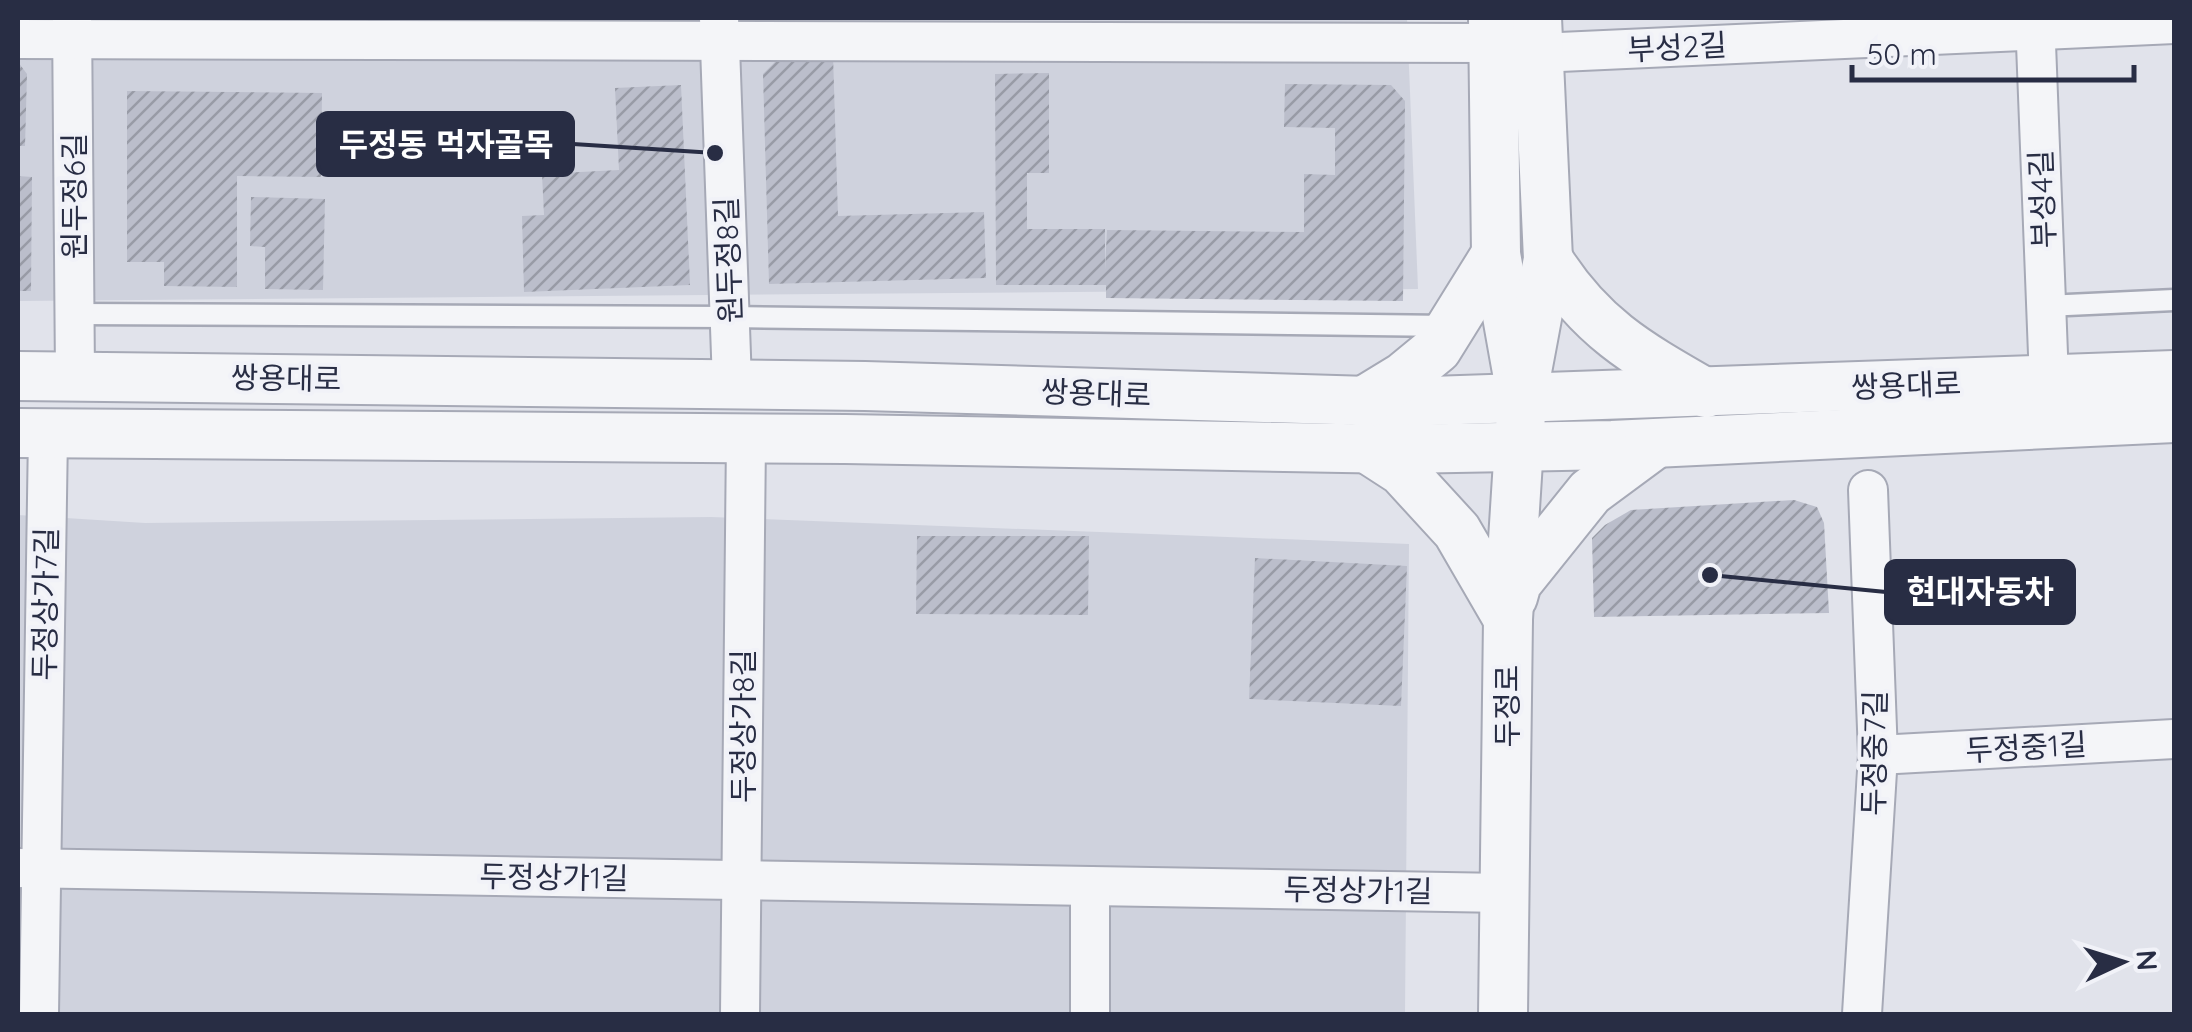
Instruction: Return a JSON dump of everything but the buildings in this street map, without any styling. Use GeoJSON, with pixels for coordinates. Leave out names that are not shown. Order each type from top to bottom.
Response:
{"type":"FeatureCollection","features":[{"type":"Feature","properties":{"kind":"street","name":"부성4길"},"geometry":{"type":"LineString","coordinates":[[2035,24],[2050,380]]}},
{"type":"Feature","properties":{"kind":"street","name":"부성2길"},"geometry":{"type":"LineString","coordinates":[[18,39],[73,28],[1516,33],[2174,24]]}},
{"type":"Feature","properties":{"kind":"street","name":"원두정6길"},"geometry":{"type":"LineString","coordinates":[[73,28],[75,376]]}},
{"type":"Feature","properties":{"kind":"street","name":"원두정8길"},"geometry":{"type":"LineString","coordinates":[[720,29],[732,383]]}},
{"type":"Feature","properties":{"kind":"street","name":"두정로"},"geometry":{"type":"LineString","coordinates":[[1516,33],[1496,254],[1522,398]]}},
{"type":"Feature","properties":{"kind":"street","name":"두정로"},"geometry":{"type":"LineString","coordinates":[[1503,1014],[1508,619],[1522,398],[1548,259],[1516,33]]}},
{"type":"Feature","properties":{"kind":"street"},"geometry":{"type":"LineString","coordinates":[[1362,402],[1436,349],[1496,254]]}},
{"type":"Feature","properties":{"kind":"street"},"geometry":{"type":"LineString","coordinates":[[1548,259],[1570,296],[1600,325],[1626,346],[1706,393]]}},
{"type":"Feature","properties":{"kind":"street","name":"쌍용대로"},"geometry":{"type":"LineString","coordinates":[[18,376],[732,383],[1362,402],[2174,374]]}},
{"type":"Feature","properties":{"kind":"street","name":"쌍용대로"},"geometry":{"type":"LineString","coordinates":[[33,434],[1521,448],[2174,418]]}},
{"type":"Feature","properties":{"kind":"street","name":"두정상가7길"},"geometry":{"type":"LineString","coordinates":[[33,434],[29,868],[39,1014]]}},
{"type":"Feature","properties":{"kind":"street","name":"두정상가8길"},"geometry":{"type":"LineString","coordinates":[[740,1014],[746,438]]}},
{"type":"Feature","properties":{"kind":"street"},"geometry":{"type":"LineString","coordinates":[[1508,619],[1517,583],[1561,526],[1590,492],[1655,444]]}},
{"type":"Feature","properties":{"kind":"street"},"geometry":{"type":"LineString","coordinates":[[1368,449],[1402,471],[1458,531],[1508,619]]}},
{"type":"Feature","properties":{"kind":"street","name":"두정중7길"},"geometry":{"type":"LineString","coordinates":[[1862,1014],[1878,755],[1868,490]]}},
{"type":"Feature","properties":{"kind":"street","name":"두정중1길"},"geometry":{"type":"LineString","coordinates":[[1878,755],[2174,738]]}},
{"type":"Feature","properties":{"kind":"street","name":"두정상가1길"},"geometry":{"type":"LineString","coordinates":[[29,868],[1505,892]]}},
{"type":"Feature","properties":{"kind":"street"},"geometry":{"type":"LineString","coordinates":[[1090,886],[1090,1014]]}},
{"type":"Feature","properties":{"kind":"lane"},"geometry":{"type":"LineString","coordinates":[[2046,306],[2174,300]]}},
{"type":"Feature","properties":{"kind":"lane"},"geometry":{"type":"LineString","coordinates":[[74,314],[1452,326]]}},
{"type":"Feature","properties":{"kind":"shaded area"},"geometry":{"type":"Polygon","coordinates":[[[18,18],[1407,18],[1418,289],[18,301],[18,18]]]}},
{"type":"Feature","properties":{"kind":"shaded area"},"geometry":{"type":"Polygon","coordinates":[[[18,515],[145,523],[711,517],[1409,544],[1405,1014],[18,1014],[18,515]]]}},
{"type":"Feature","properties":{"kind":"place","name":"두정동 먹자골목"},"geometry":{"type":"Point","coordinates":[715,153]}},
{"type":"Feature","properties":{"kind":"place","name":"현대자동차"},"geometry":{"type":"Point","coordinates":[1710,575]}}]}
